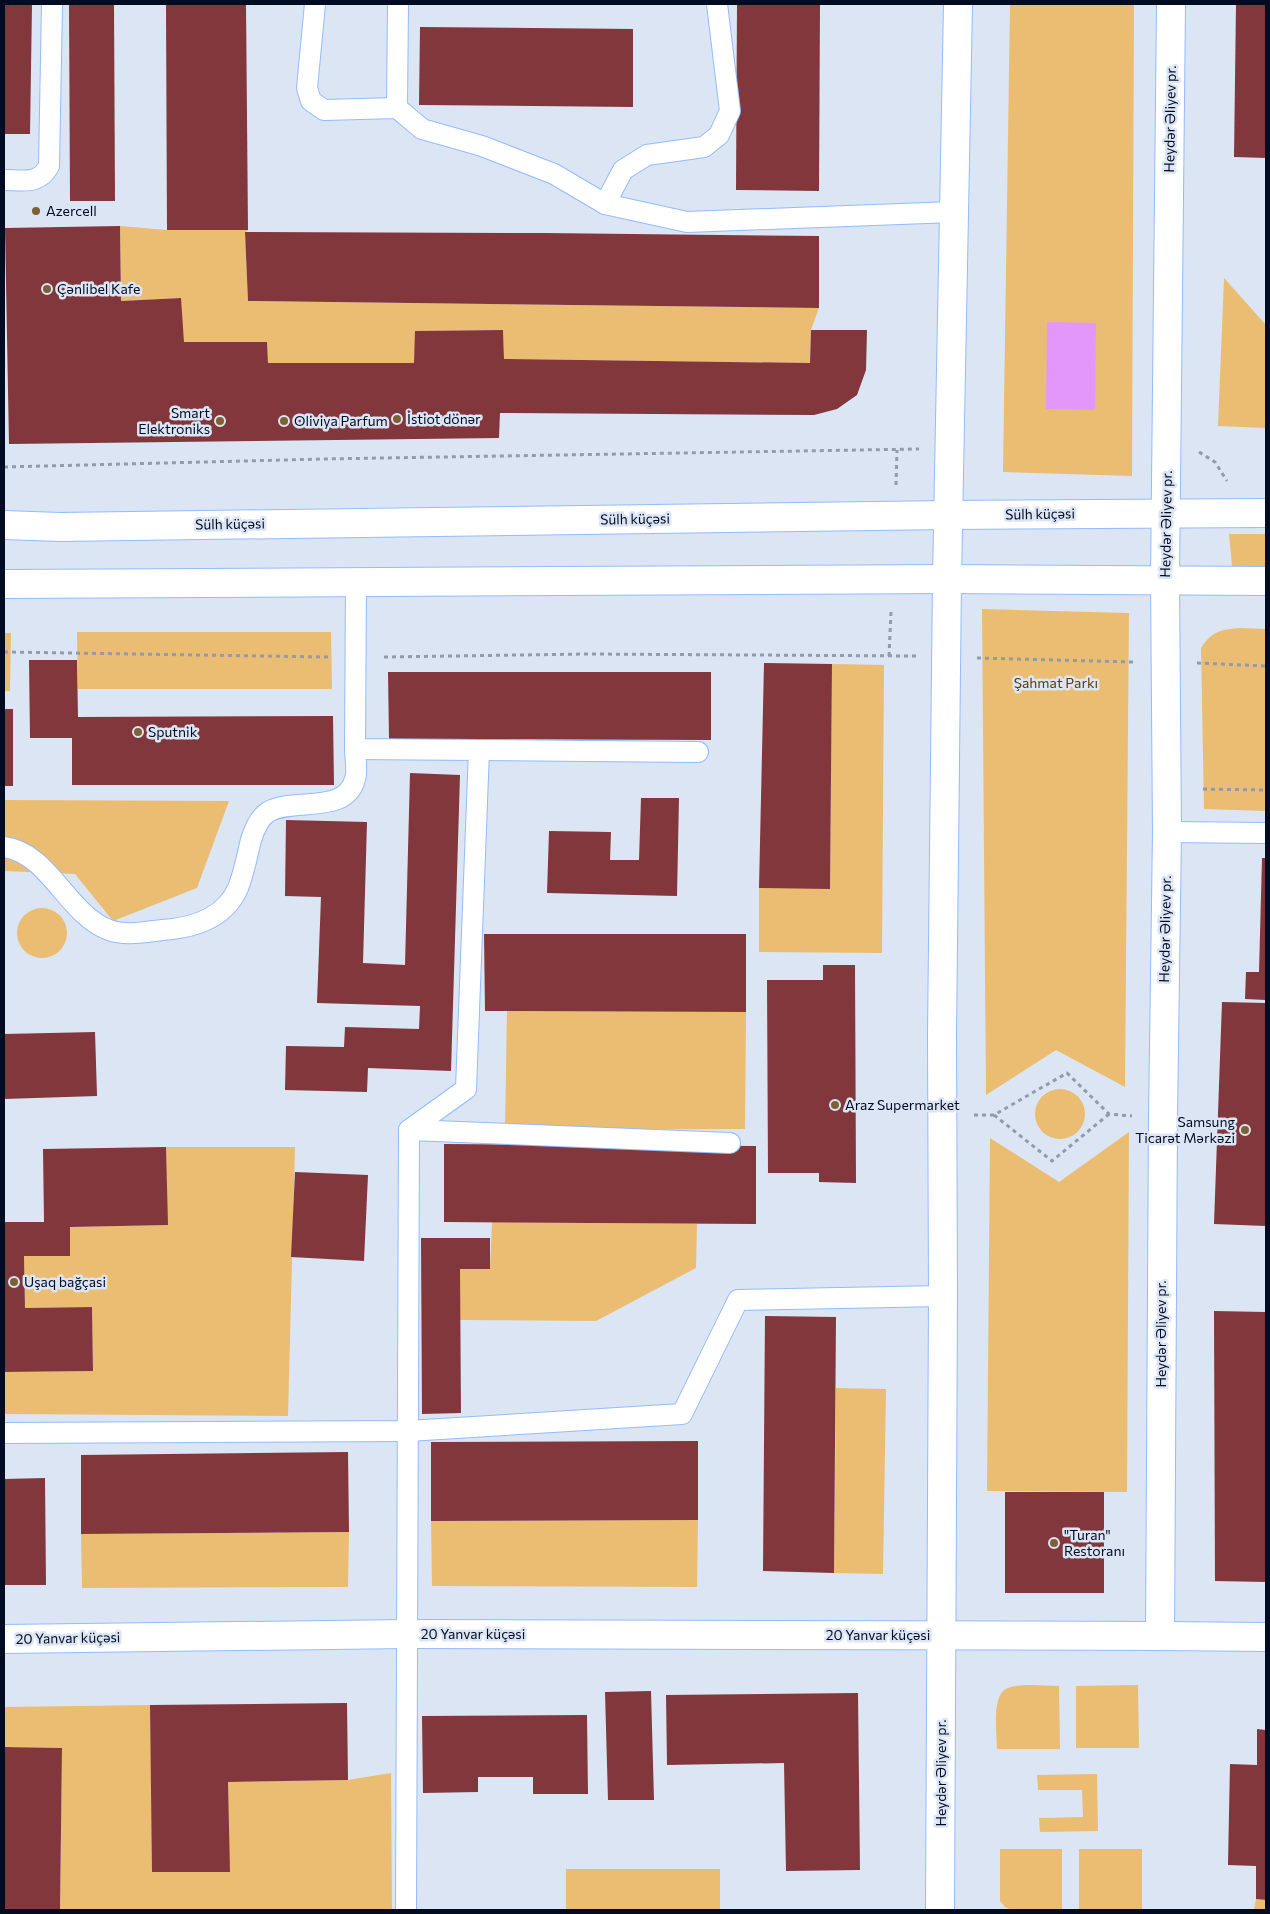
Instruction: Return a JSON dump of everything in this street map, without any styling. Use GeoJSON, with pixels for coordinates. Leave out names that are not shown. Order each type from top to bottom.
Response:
{"type":"FeatureCollection","features":[{"type":"Feature","properties":{"kind":"main road","name":"Heydər Əliyev pr."},"geometry":{"type":"LineString","coordinates":[[940,1910],[946,657],[958,4]]}},
{"type":"Feature","properties":{"kind":"main road","name":"Heydər Əliyev pr."},"geometry":{"type":"LineString","coordinates":[[1160,1636],[1163,1118],[1167,832],[1165,580],[1171,4]]}},
{"type":"Feature","properties":{"kind":"main road","name":"Sülh küçəsi"},"geometry":{"type":"LineString","coordinates":[[4,525],[60,527],[1166,512],[1266,514]]}},
{"type":"Feature","properties":{"kind":"main road"},"geometry":{"type":"LineString","coordinates":[[4,584],[947,579],[1266,581]]}},
{"type":"Feature","properties":{"kind":"main road","name":"20 Yanvar küçəsi"},"geometry":{"type":"LineString","coordinates":[[4,1638],[407,1634],[942,1635]]}},
{"type":"Feature","properties":{"kind":"main road"},"geometry":{"type":"LineString","coordinates":[[942,1635],[1266,1637]]}},
{"type":"Feature","properties":{"kind":"lane"},"geometry":{"type":"LineString","coordinates":[[4,180],[35,180],[44,176],[49,166],[52,4]]}},
{"type":"Feature","properties":{"kind":"lane"},"geometry":{"type":"LineString","coordinates":[[315,4],[307,88],[311,101],[324,110],[398,108],[422,129],[482,146],[554,174],[605,204],[687,222],[953,212]]}},
{"type":"Feature","properties":{"kind":"lane"},"geometry":{"type":"LineString","coordinates":[[398,4],[398,108]]}},
{"type":"Feature","properties":{"kind":"lane"},"geometry":{"type":"LineString","coordinates":[[605,204],[623,170],[648,155],[704,147],[719,134],[730,111],[717,4]]}},
{"type":"Feature","properties":{"kind":"lane"},"geometry":{"type":"LineString","coordinates":[[4,847],[37,861],[69,898],[94,921],[109,930],[124,933],[172,930],[216,916],[228,903],[237,888],[255,827],[267,812],[287,805],[336,801],[348,794],[356,779],[356,583]]}},
{"type":"Feature","properties":{"kind":"lane"},"geometry":{"type":"LineString","coordinates":[[355,749],[698,752]]}},
{"type":"Feature","properties":{"kind":"lane"},"geometry":{"type":"LineString","coordinates":[[409,1130],[466,1089],[479,750]]}},
{"type":"Feature","properties":{"kind":"lane"},"geometry":{"type":"LineString","coordinates":[[1167,832],[1266,833]]}},
{"type":"Feature","properties":{"kind":"lane"},"geometry":{"type":"LineString","coordinates":[[409,1130],[730,1143]]}},
{"type":"Feature","properties":{"kind":"lane"},"geometry":{"type":"LineString","coordinates":[[406,1910],[409,1130]]}},
{"type":"Feature","properties":{"kind":"lane"},"geometry":{"type":"LineString","coordinates":[[4,1433],[408,1431],[682,1414],[738,1300],[943,1296]]}},
{"type":"Feature","properties":{"kind":"path"},"geometry":{"type":"LineString","coordinates":[[1167,448],[1199,452],[1216,462],[1228,483],[1228,513]]}},
{"type":"Feature","properties":{"kind":"path"},"geometry":{"type":"LineString","coordinates":[[4,467],[323,459],[897,450]]}},
{"type":"Feature","properties":{"kind":"path"},"geometry":{"type":"LineString","coordinates":[[889,656],[893,580]]}},
{"type":"Feature","properties":{"kind":"path"},"geometry":{"type":"LineString","coordinates":[[4,652],[356,657],[588,654],[889,656],[1266,666]]}},
{"type":"Feature","properties":{"kind":"path"},"geometry":{"type":"LineString","coordinates":[[1203,789],[1266,790]]}},
{"type":"Feature","properties":{"kind":"path"},"geometry":{"type":"LineString","coordinates":[[943,1113],[994,1115],[1067,1073],[1110,1114],[1163,1118]]}},
{"type":"Feature","properties":{"kind":"path"},"geometry":{"type":"LineString","coordinates":[[994,1115],[1052,1161],[1110,1114]]}},
{"type":"Feature","properties":{"kind":"green space"},"geometry":{"type":"Polygon","coordinates":[[[1010,4],[1134,4],[1132,476],[1003,472],[1010,4]]]}},
{"type":"Feature","properties":{"kind":"green space"},"geometry":{"type":"Polygon","coordinates":[[[120,226],[167,230],[248,230],[245,233],[248,301],[819,308],[811,330],[810,363],[504,359],[503,330],[416,331],[414,363],[268,363],[267,342],[184,342],[180,298],[121,301],[120,226]]]}},
{"type":"Feature","properties":{"kind":"green space"},"geometry":{"type":"Polygon","coordinates":[[[1224,278],[1266,325],[1266,428],[1218,426],[1224,278]]]}},
{"type":"Feature","properties":{"kind":"green space"},"geometry":{"type":"Polygon","coordinates":[[[1229,534],[1266,534],[1266,566],[1232,566],[1229,534]]]}},
{"type":"Feature","properties":{"kind":"green space","name":"Şahmat Parkı"},"geometry":{"type":"Polygon","coordinates":[[[982,609],[1129,613],[1125,1087],[1056,1050],[986,1095],[982,609]]]}},
{"type":"Feature","properties":{"kind":"green space"},"geometry":{"type":"Polygon","coordinates":[[[1239,628],[1266,629],[1266,811],[1204,809],[1201,648],[1217,632],[1239,628]]]}},
{"type":"Feature","properties":{"kind":"green space"},"geometry":{"type":"Polygon","coordinates":[[[77,632],[331,632],[332,689],[78,689],[77,632]]]}},
{"type":"Feature","properties":{"kind":"green space"},"geometry":{"type":"Polygon","coordinates":[[[4,633],[11,633],[10,691],[4,691],[4,633]]]}},
{"type":"Feature","properties":{"kind":"green space"},"geometry":{"type":"Polygon","coordinates":[[[832,664],[884,665],[882,953],[759,952],[759,888],[830,888],[832,664]]]}},
{"type":"Feature","properties":{"kind":"green space"},"geometry":{"type":"Polygon","coordinates":[[[4,800],[229,801],[197,888],[113,921],[75,874],[4,871],[4,800]]]}},
{"type":"Feature","properties":{"kind":"green space"},"geometry":{"type":"Polygon","coordinates":[[[42,908],[56,912],[63,919],[67,933],[63,947],[56,954],[42,958],[28,954],[21,947],[17,933],[21,919],[28,912],[42,908]]]}},
{"type":"Feature","properties":{"kind":"green space"},"geometry":{"type":"Polygon","coordinates":[[[507,1011],[746,1012],[745,1129],[505,1130],[507,1011]]]}},
{"type":"Feature","properties":{"kind":"green space"},"geometry":{"type":"Polygon","coordinates":[[[1060,1089],[1074,1093],[1081,1100],[1085,1114],[1081,1128],[1074,1135],[1060,1139],[1046,1135],[1039,1128],[1035,1114],[1039,1100],[1046,1093],[1060,1089]]]}},
{"type":"Feature","properties":{"kind":"green space"},"geometry":{"type":"Polygon","coordinates":[[[1129,1132],[1127,1492],[987,1491],[990,1138],[1059,1182],[1129,1132]]]}},
{"type":"Feature","properties":{"kind":"green space"},"geometry":{"type":"Polygon","coordinates":[[[166,1147],[295,1147],[288,1416],[4,1414],[4,1372],[93,1371],[92,1307],[25,1308],[24,1256],[70,1256],[70,1227],[167,1225],[166,1147]]]}},
{"type":"Feature","properties":{"kind":"green space"},"geometry":{"type":"Polygon","coordinates":[[[492,1222],[697,1224],[696,1268],[596,1321],[460,1320],[460,1269],[490,1269],[492,1222]]]}},
{"type":"Feature","properties":{"kind":"green space"},"geometry":{"type":"Polygon","coordinates":[[[836,1388],[886,1389],[883,1574],[834,1573],[836,1388]]]}},
{"type":"Feature","properties":{"kind":"green space"},"geometry":{"type":"Polygon","coordinates":[[[698,1520],[697,1587],[432,1586],[431,1521],[698,1520]]]}},
{"type":"Feature","properties":{"kind":"green space"},"geometry":{"type":"Polygon","coordinates":[[[349,1532],[348,1587],[82,1588],[81,1534],[349,1532]]]}},
{"type":"Feature","properties":{"kind":"green space"},"geometry":{"type":"Polygon","coordinates":[[[1138,1685],[1139,1748],[1076,1748],[1076,1686],[1138,1685]]]}},
{"type":"Feature","properties":{"kind":"green space"},"geometry":{"type":"Polygon","coordinates":[[[1020,1686],[1059,1686],[1060,1749],[997,1749],[996,1715],[999,1698],[1003,1691],[1020,1686]]]}},
{"type":"Feature","properties":{"kind":"green space"},"geometry":{"type":"Polygon","coordinates":[[[150,1705],[153,1872],[229,1871],[228,1782],[348,1780],[391,1773],[392,1910],[60,1910],[62,1748],[4,1747],[4,1707],[150,1705]]]}},
{"type":"Feature","properties":{"kind":"green space"},"geometry":{"type":"Polygon","coordinates":[[[1097,1774],[1098,1831],[1040,1832],[1039,1818],[1083,1817],[1082,1790],[1038,1790],[1037,1775],[1097,1774]]]}},
{"type":"Feature","properties":{"kind":"green space"},"geometry":{"type":"Polygon","coordinates":[[[1000,1849],[1062,1849],[1062,1910],[1011,1910],[1005,1907],[1000,1901],[1000,1849]]]}},
{"type":"Feature","properties":{"kind":"green space"},"geometry":{"type":"Polygon","coordinates":[[[1079,1849],[1142,1849],[1142,1910],[1079,1910],[1079,1849]]]}},
{"type":"Feature","properties":{"kind":"green space"},"geometry":{"type":"Polygon","coordinates":[[[566,1869],[720,1869],[720,1910],[566,1910],[566,1869]]]}},
{"type":"Feature","properties":{"kind":"green space"},"geometry":{"type":"Polygon","coordinates":[[[1256,1899],[1266,1900],[1266,1910],[1254,1910],[1256,1899]]]}},
{"type":"Feature","properties":{"kind":"shaded area"},"geometry":{"type":"Polygon","coordinates":[[[1047,322],[1096,323],[1095,410],[1046,409],[1047,322]]]}},
{"type":"Feature","properties":{"kind":"building"},"geometry":{"type":"Polygon","coordinates":[[[4,4],[32,4],[30,134],[4,134],[4,4]]]}},
{"type":"Feature","properties":{"kind":"building"},"geometry":{"type":"Polygon","coordinates":[[[69,4],[114,4],[115,201],[70,201],[69,4]]]}},
{"type":"Feature","properties":{"kind":"building"},"geometry":{"type":"Polygon","coordinates":[[[166,4],[246,4],[248,230],[167,230],[166,4]]]}},
{"type":"Feature","properties":{"kind":"building"},"geometry":{"type":"Polygon","coordinates":[[[737,4],[820,4],[819,191],[736,190],[737,4]]]}},
{"type":"Feature","properties":{"kind":"building"},"geometry":{"type":"Polygon","coordinates":[[[1236,4],[1266,4],[1266,158],[1234,157],[1236,4]]]}},
{"type":"Feature","properties":{"kind":"building"},"geometry":{"type":"Polygon","coordinates":[[[420,27],[633,29],[633,107],[419,105],[420,27]]]}},
{"type":"Feature","properties":{"kind":"building"},"geometry":{"type":"Polygon","coordinates":[[[120,226],[121,301],[181,298],[184,342],[267,342],[268,363],[414,363],[415,331],[503,330],[504,359],[810,363],[811,330],[867,330],[866,370],[857,395],[837,409],[814,415],[500,413],[499,438],[9,444],[5,228],[120,226]]]}},
{"type":"Feature","properties":{"kind":"building"},"geometry":{"type":"Polygon","coordinates":[[[245,232],[819,236],[819,308],[248,301],[245,232]]]}},
{"type":"Feature","properties":{"kind":"building"},"geometry":{"type":"Polygon","coordinates":[[[29,660],[77,660],[78,717],[333,716],[334,785],[72,785],[72,738],[30,738],[29,660]]]}},
{"type":"Feature","properties":{"kind":"building"},"geometry":{"type":"Polygon","coordinates":[[[764,663],[832,664],[830,889],[759,888],[764,663]]]}},
{"type":"Feature","properties":{"kind":"building"},"geometry":{"type":"Polygon","coordinates":[[[388,672],[711,672],[711,740],[389,739],[388,672]]]}},
{"type":"Feature","properties":{"kind":"building"},"geometry":{"type":"Polygon","coordinates":[[[4,709],[13,709],[13,786],[4,786],[4,709]]]}},
{"type":"Feature","properties":{"kind":"building"},"geometry":{"type":"Polygon","coordinates":[[[410,773],[460,775],[451,1071],[368,1068],[367,1092],[285,1090],[286,1046],[344,1047],[345,1027],[419,1029],[420,1006],[317,1003],[321,897],[285,896],[286,820],[367,822],[363,963],[405,965],[410,773]]]}},
{"type":"Feature","properties":{"kind":"building"},"geometry":{"type":"Polygon","coordinates":[[[641,798],[679,798],[677,896],[547,893],[549,831],[611,832],[610,860],[639,860],[641,798]]]}},
{"type":"Feature","properties":{"kind":"building"},"geometry":{"type":"Polygon","coordinates":[[[1262,858],[1266,858],[1266,1000],[1245,999],[1246,972],[1259,972],[1262,858]]]}},
{"type":"Feature","properties":{"kind":"building"},"geometry":{"type":"Polygon","coordinates":[[[484,934],[746,934],[746,1012],[485,1011],[484,934]]]}},
{"type":"Feature","properties":{"kind":"building"},"geometry":{"type":"Polygon","coordinates":[[[823,965],[855,965],[856,1183],[819,1182],[819,1173],[768,1173],[767,980],[823,980],[823,965]]]}},
{"type":"Feature","properties":{"kind":"building"},"geometry":{"type":"Polygon","coordinates":[[[1222,1002],[1266,1003],[1266,1226],[1214,1224],[1222,1002]]]}},
{"type":"Feature","properties":{"kind":"building"},"geometry":{"type":"Polygon","coordinates":[[[95,1032],[97,1096],[4,1099],[4,1034],[95,1032]]]}},
{"type":"Feature","properties":{"kind":"building"},"geometry":{"type":"Polygon","coordinates":[[[444,1144],[756,1146],[756,1224],[444,1222],[444,1144]]]}},
{"type":"Feature","properties":{"kind":"building","name":"Uşaq bağçasi"},"geometry":{"type":"Polygon","coordinates":[[[166,1147],[168,1225],[70,1227],[70,1256],[24,1256],[25,1308],[92,1307],[93,1371],[4,1372],[4,1222],[44,1222],[43,1149],[166,1147]]]}},
{"type":"Feature","properties":{"kind":"building"},"geometry":{"type":"Polygon","coordinates":[[[295,1172],[368,1175],[364,1261],[291,1257],[295,1172]]]}},
{"type":"Feature","properties":{"kind":"building"},"geometry":{"type":"Polygon","coordinates":[[[421,1238],[490,1238],[490,1269],[460,1269],[461,1413],[422,1414],[421,1238]]]}},
{"type":"Feature","properties":{"kind":"building"},"geometry":{"type":"Polygon","coordinates":[[[1214,1311],[1266,1312],[1266,1582],[1215,1581],[1214,1311]]]}},
{"type":"Feature","properties":{"kind":"building"},"geometry":{"type":"Polygon","coordinates":[[[765,1316],[836,1317],[834,1573],[763,1571],[765,1316]]]}},
{"type":"Feature","properties":{"kind":"building"},"geometry":{"type":"Polygon","coordinates":[[[698,1441],[698,1520],[431,1521],[431,1442],[698,1441]]]}},
{"type":"Feature","properties":{"kind":"building"},"geometry":{"type":"Polygon","coordinates":[[[348,1452],[349,1532],[81,1534],[81,1455],[348,1452]]]}},
{"type":"Feature","properties":{"kind":"building"},"geometry":{"type":"Polygon","coordinates":[[[45,1478],[46,1585],[4,1585],[4,1479],[45,1478]]]}},
{"type":"Feature","properties":{"kind":"building","name":"\"Turan\" Restoranı"},"geometry":{"type":"Polygon","coordinates":[[[1005,1492],[1104,1492],[1104,1593],[1005,1593],[1005,1492]]]}},
{"type":"Feature","properties":{"kind":"building"},"geometry":{"type":"Polygon","coordinates":[[[651,1691],[654,1800],[608,1800],[605,1692],[651,1691]]]}},
{"type":"Feature","properties":{"kind":"building"},"geometry":{"type":"Polygon","coordinates":[[[858,1693],[860,1870],[786,1871],[784,1763],[667,1765],[666,1695],[858,1693]]]}},
{"type":"Feature","properties":{"kind":"building"},"geometry":{"type":"Polygon","coordinates":[[[347,1703],[348,1780],[228,1782],[230,1872],[152,1872],[150,1705],[347,1703]]]}},
{"type":"Feature","properties":{"kind":"building"},"geometry":{"type":"Polygon","coordinates":[[[587,1715],[588,1794],[533,1794],[533,1777],[478,1777],[478,1792],[423,1793],[422,1716],[587,1715]]]}},
{"type":"Feature","properties":{"kind":"building"},"geometry":{"type":"Polygon","coordinates":[[[1257,1729],[1266,1730],[1266,1900],[1256,1899],[1256,1866],[1228,1865],[1230,1764],[1257,1765],[1257,1729]]]}},
{"type":"Feature","properties":{"kind":"building"},"geometry":{"type":"Polygon","coordinates":[[[4,1747],[62,1748],[60,1910],[4,1910],[4,1747]]]}},
{"type":"Feature","properties":{"kind":"place","name":"Azercell"},"geometry":{"type":"Point","coordinates":[36,211]}},
{"type":"Feature","properties":{"kind":"place","name":"Çənlibel Kafe"},"geometry":{"type":"Point","coordinates":[47,289]}},
{"type":"Feature","properties":{"kind":"place","name":"İstiot dönәr"},"geometry":{"type":"Point","coordinates":[397,419]}},
{"type":"Feature","properties":{"kind":"place","name":"Smart Elektroniks"},"geometry":{"type":"Point","coordinates":[220,421]}},
{"type":"Feature","properties":{"kind":"place","name":"Oliviya Parfum"},"geometry":{"type":"Point","coordinates":[284,421]}},
{"type":"Feature","properties":{"kind":"place","name":"Sputnik"},"geometry":{"type":"Point","coordinates":[138,732]}},
{"type":"Feature","properties":{"kind":"place","name":"Araz Supermarket"},"geometry":{"type":"Point","coordinates":[835,1105]}},
{"type":"Feature","properties":{"kind":"place","name":"Samsung Ticarət Mərkəzi"},"geometry":{"type":"Point","coordinates":[1245,1130]}},
{"type":"Feature","properties":{"kind":"place","name":"Uşaq bağçasi"},"geometry":{"type":"Point","coordinates":[14,1282]}},
{"type":"Feature","properties":{"kind":"place","name":"\"Turan\" Restoranı"},"geometry":{"type":"Point","coordinates":[1054,1543]}}]}
